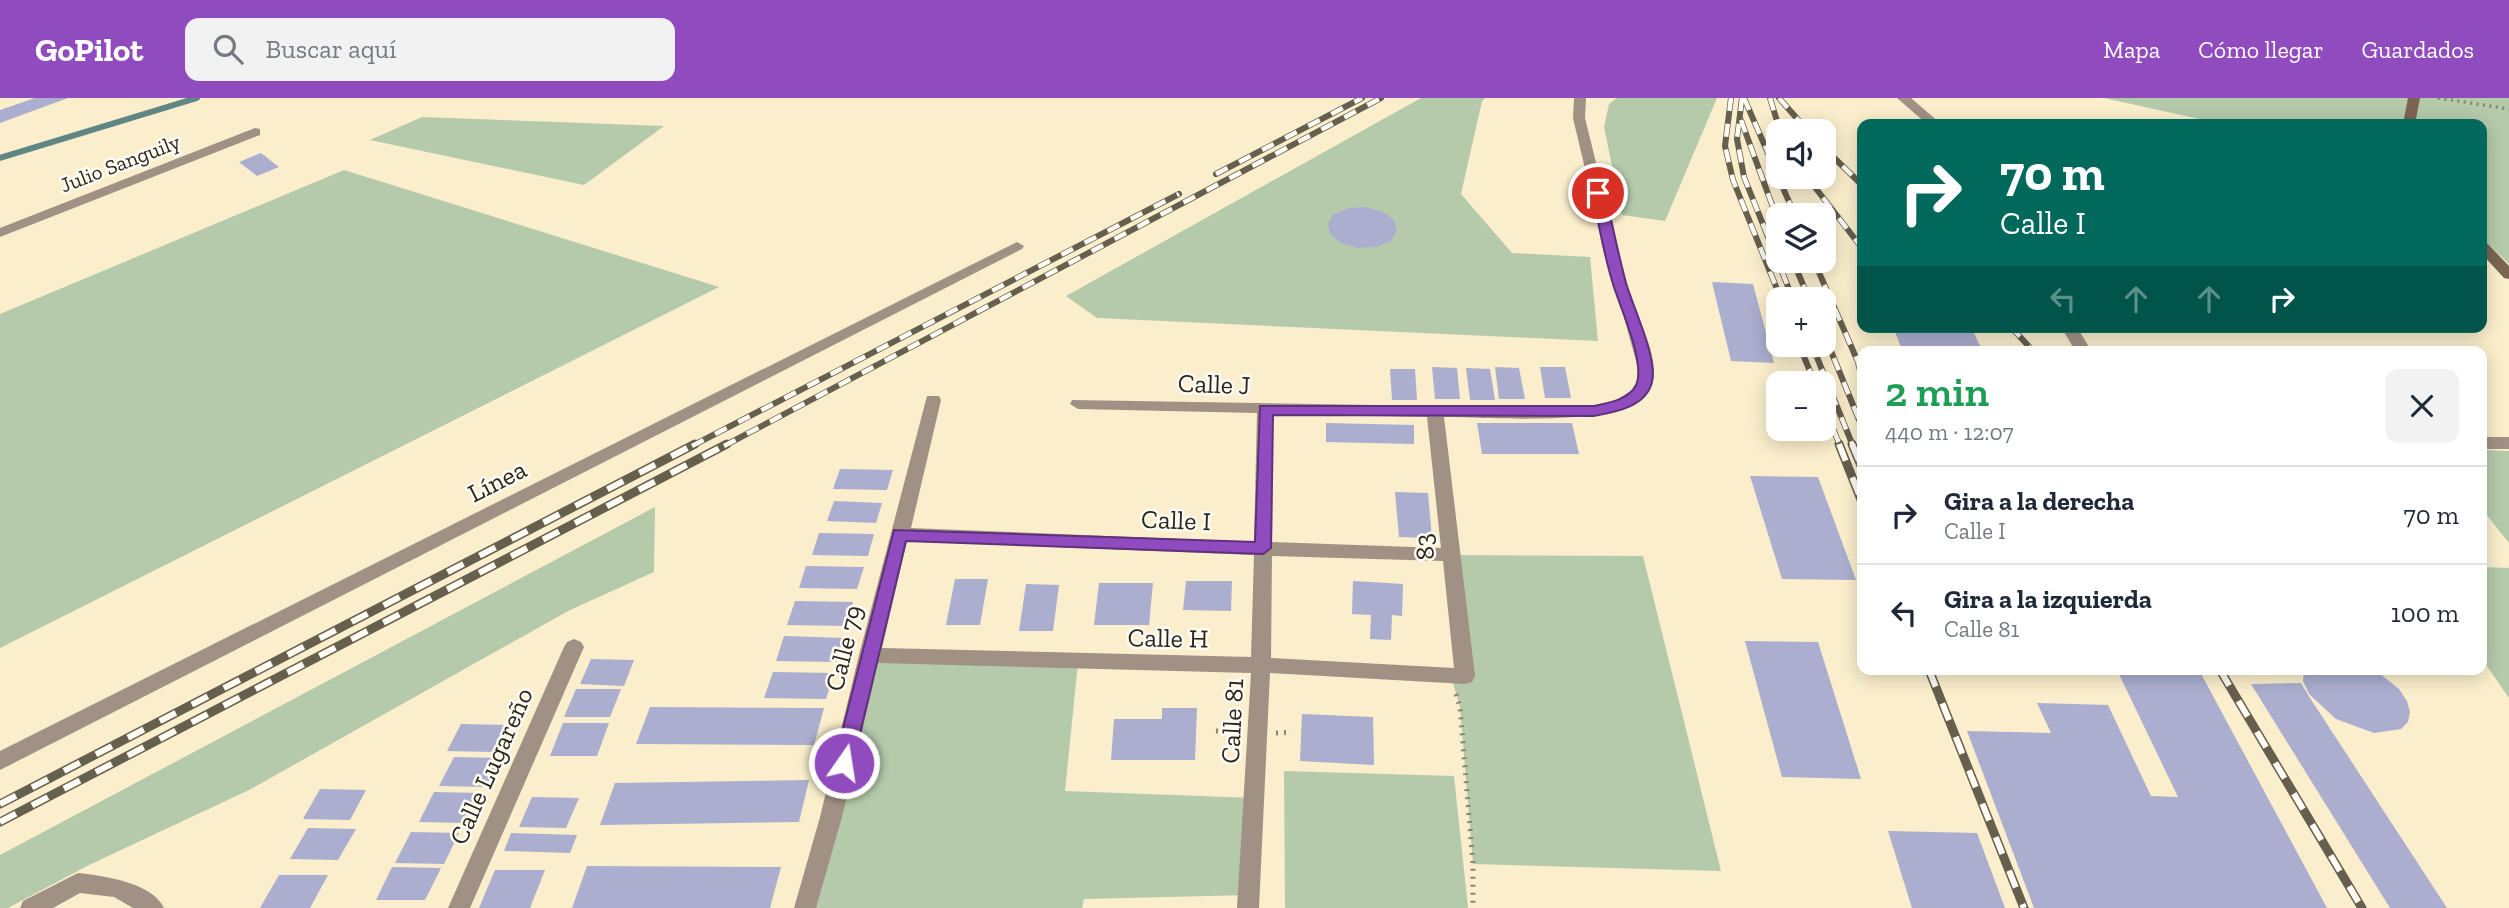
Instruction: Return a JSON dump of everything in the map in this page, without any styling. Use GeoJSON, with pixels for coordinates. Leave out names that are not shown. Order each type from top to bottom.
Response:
{"type":"FeatureCollection","features":[{"type":"Feature","properties":{"kind":"street","name":"Calle J"},"geometry":{"type":"LineString","coordinates":[[1078,404],[1435,412],[1594,411],[1620,405],[1638,394],[1645,383],[1646,368],[1631,314],[1620,287],[1579,118],[1580,98]]}},
{"type":"Feature","properties":{"kind":"street"},"geometry":{"type":"LineString","coordinates":[[1903,98],[1929,119]]}},
{"type":"Feature","properties":{"kind":"street"},"geometry":{"type":"LineString","coordinates":[[2410,119],[2414,98]]}},
{"type":"Feature","properties":{"kind":"street","name":"Julio Sanguily"},"geometry":{"type":"LineString","coordinates":[[0,233],[255,132]]}},
{"type":"Feature","properties":{"kind":"street","name":"Línea"},"geometry":{"type":"LineString","coordinates":[[0,761],[1017,246]]}},
{"type":"Feature","properties":{"kind":"street"},"geometry":{"type":"LineString","coordinates":[[2487,251],[2509,275]]}},
{"type":"Feature","properties":{"kind":"street","name":"Calle 79"},"geometry":{"type":"LineString","coordinates":[[805,908],[831,817],[933,400]]}},
{"type":"Feature","properties":{"kind":"street","name":"Calle 81"},"geometry":{"type":"LineString","coordinates":[[1248,908],[1261,666],[1265,410]]}},
{"type":"Feature","properties":{"kind":"street","name":"83"},"geometry":{"type":"LineString","coordinates":[[1435,412],[1451,555],[1457,674]]}},
{"type":"Feature","properties":{"kind":"street"},"geometry":{"type":"LineString","coordinates":[[2487,443],[2509,443]]}},
{"type":"Feature","properties":{"kind":"street","name":"Calle I"},"geometry":{"type":"LineString","coordinates":[[900,534],[1451,555]]}},
{"type":"Feature","properties":{"kind":"street","name":"Calle Lugareño"},"geometry":{"type":"LineString","coordinates":[[459,908],[574,647]]}},
{"type":"Feature","properties":{"kind":"street","name":"Calle H"},"geometry":{"type":"LineString","coordinates":[[869,655],[1457,674]]}},
{"type":"Feature","properties":{"kind":"street"},"geometry":{"type":"LineString","coordinates":[[31,908],[78,883],[117,887],[153,908]]}},
{"type":"Feature","properties":{"kind":"path"},"geometry":{"type":"LineString","coordinates":[[2438,98],[2509,108]]}},
{"type":"Feature","properties":{"kind":"path"},"geometry":{"type":"LineString","coordinates":[[1457,674],[1473,864],[1473,908]]}},
{"type":"Feature","properties":{"kind":"green space"},"geometry":{"type":"Polygon","coordinates":[[[1421,98],[1485,98],[1482,101],[1461,194],[1512,253],[1590,257],[1598,341],[1097,318],[1066,296],[1421,98]]]}},
{"type":"Feature","properties":{"kind":"green space"},"geometry":{"type":"Polygon","coordinates":[[[1617,98],[1717,98],[1665,221],[1622,215],[1604,127],[1609,104],[1617,98]]]}},
{"type":"Feature","properties":{"kind":"green space"},"geometry":{"type":"Polygon","coordinates":[[[2104,98],[2509,98],[2509,264],[2487,243],[2487,119],[2199,119],[2104,98]]]}},
{"type":"Feature","properties":{"kind":"green space"},"geometry":{"type":"Polygon","coordinates":[[[422,117],[664,126],[584,185],[370,140],[422,117]]]}},
{"type":"Feature","properties":{"kind":"green space"},"geometry":{"type":"Polygon","coordinates":[[[344,170],[719,287],[0,648],[0,314],[344,170]]]}},
{"type":"Feature","properties":{"kind":"green space"},"geometry":{"type":"Polygon","coordinates":[[[2487,450],[2509,451],[2509,543],[2487,515],[2487,450]]]}},
{"type":"Feature","properties":{"kind":"green space"},"geometry":{"type":"Polygon","coordinates":[[[655,507],[654,572],[568,611],[249,790],[89,865],[8,908],[0,908],[0,855],[655,507]]]}},
{"type":"Feature","properties":{"kind":"green space"},"geometry":{"type":"Polygon","coordinates":[[[1451,555],[1643,556],[1721,871],[1473,864],[1460,707],[1450,673],[1464,676],[1451,555]]]}},
{"type":"Feature","properties":{"kind":"green space"},"geometry":{"type":"Polygon","coordinates":[[[2487,567],[2509,568],[2509,698],[2487,666],[2487,567]]]}},
{"type":"Feature","properties":{"kind":"green space"},"geometry":{"type":"Polygon","coordinates":[[[869,655],[1078,663],[1065,791],[1254,798],[1249,895],[1084,899],[1082,908],[805,908],[831,817],[869,655]]]}},
{"type":"Feature","properties":{"kind":"green space"},"geometry":{"type":"Polygon","coordinates":[[[1284,771],[1454,776],[1468,908],[1285,908],[1284,771]]]}},
{"type":"Feature","properties":{"kind":"building"},"geometry":{"type":"Polygon","coordinates":[[[35,98],[68,98],[0,123],[0,110],[35,98]]]}},
{"type":"Feature","properties":{"kind":"building"},"geometry":{"type":"Polygon","coordinates":[[[261,153],[279,167],[257,176],[239,162],[261,153]]]}},
{"type":"Feature","properties":{"kind":"building"},"geometry":{"type":"Polygon","coordinates":[[[1366,207],[1383,212],[1394,220],[1397,231],[1391,241],[1376,247],[1358,248],[1341,243],[1330,234],[1328,224],[1334,214],[1349,208],[1366,207]]]}},
{"type":"Feature","properties":{"kind":"building"},"geometry":{"type":"Polygon","coordinates":[[[1712,282],[1753,284],[1766,333],[1766,357],[1772,357],[1774,363],[1731,361],[1712,282]]]}},
{"type":"Feature","properties":{"kind":"building"},"geometry":{"type":"Polygon","coordinates":[[[1895,333],[1974,333],[1980,346],[1901,346],[1895,333]]]}},
{"type":"Feature","properties":{"kind":"building"},"geometry":{"type":"Polygon","coordinates":[[[1432,367],[1457,368],[1460,399],[1435,399],[1432,367]]]}},
{"type":"Feature","properties":{"kind":"building"},"geometry":{"type":"Polygon","coordinates":[[[1495,367],[1519,368],[1525,399],[1499,399],[1495,367]]]}},
{"type":"Feature","properties":{"kind":"building"},"geometry":{"type":"Polygon","coordinates":[[[1540,367],[1565,367],[1571,398],[1545,398],[1540,367]]]}},
{"type":"Feature","properties":{"kind":"building"},"geometry":{"type":"Polygon","coordinates":[[[1466,368],[1490,369],[1495,400],[1470,400],[1466,368]]]}},
{"type":"Feature","properties":{"kind":"building"},"geometry":{"type":"Polygon","coordinates":[[[1390,369],[1415,369],[1417,400],[1392,400],[1390,369]]]}},
{"type":"Feature","properties":{"kind":"building"},"geometry":{"type":"Polygon","coordinates":[[[1326,423],[1414,425],[1414,444],[1326,442],[1326,423]]]}},
{"type":"Feature","properties":{"kind":"building"},"geometry":{"type":"Polygon","coordinates":[[[1477,423],[1572,423],[1579,454],[1482,454],[1477,423]]]}},
{"type":"Feature","properties":{"kind":"building"},"geometry":{"type":"Polygon","coordinates":[[[840,469],[893,470],[887,490],[833,489],[840,469]]]}},
{"type":"Feature","properties":{"kind":"building"},"geometry":{"type":"Polygon","coordinates":[[[1750,476],[1818,477],[1856,580],[1782,579],[1750,476]]]}},
{"type":"Feature","properties":{"kind":"building"},"geometry":{"type":"Polygon","coordinates":[[[1395,492],[1428,493],[1432,538],[1399,537],[1395,492]]]}},
{"type":"Feature","properties":{"kind":"building"},"geometry":{"type":"Polygon","coordinates":[[[834,501],[882,503],[876,523],[827,521],[834,501]]]}},
{"type":"Feature","properties":{"kind":"building"},"geometry":{"type":"Polygon","coordinates":[[[819,533],[874,534],[868,556],[812,555],[819,533]]]}},
{"type":"Feature","properties":{"kind":"building"},"geometry":{"type":"Polygon","coordinates":[[[806,566],[864,567],[857,589],[799,588],[806,566]]]}},
{"type":"Feature","properties":{"kind":"building"},"geometry":{"type":"Polygon","coordinates":[[[955,579],[988,579],[980,625],[946,625],[955,579]]]}},
{"type":"Feature","properties":{"kind":"building"},"geometry":{"type":"Polygon","coordinates":[[[1186,581],[1232,581],[1231,611],[1183,610],[1186,581]]]}},
{"type":"Feature","properties":{"kind":"building"},"geometry":{"type":"Polygon","coordinates":[[[1353,581],[1403,584],[1402,616],[1392,615],[1391,640],[1370,639],[1371,615],[1352,614],[1353,581]]]}},
{"type":"Feature","properties":{"kind":"building"},"geometry":{"type":"Polygon","coordinates":[[[1099,583],[1153,583],[1149,625],[1094,625],[1099,583]]]}},
{"type":"Feature","properties":{"kind":"building"},"geometry":{"type":"Polygon","coordinates":[[[1026,584],[1059,585],[1053,631],[1019,631],[1026,584]]]}},
{"type":"Feature","properties":{"kind":"building"},"geometry":{"type":"Polygon","coordinates":[[[795,601],[853,602],[846,626],[787,625],[795,601]]]}},
{"type":"Feature","properties":{"kind":"building"},"geometry":{"type":"Polygon","coordinates":[[[784,636],[844,638],[836,662],[776,661],[784,636]]]}},
{"type":"Feature","properties":{"kind":"building"},"geometry":{"type":"Polygon","coordinates":[[[1745,641],[1818,642],[1861,779],[1782,777],[1745,641]]]}},
{"type":"Feature","properties":{"kind":"building"},"geometry":{"type":"Polygon","coordinates":[[[591,659],[634,660],[624,686],[580,684],[591,659]]]}},
{"type":"Feature","properties":{"kind":"building"},"geometry":{"type":"Polygon","coordinates":[[[773,672],[834,673],[826,699],[764,698],[773,672]]]}},
{"type":"Feature","properties":{"kind":"building"},"geometry":{"type":"Polygon","coordinates":[[[2119,675],[2202,675],[2327,908],[2034,908],[1967,731],[2051,733],[2037,703],[2108,705],[2151,796],[2178,797],[2119,675]]]}},
{"type":"Feature","properties":{"kind":"building"},"geometry":{"type":"Polygon","coordinates":[[[2304,675],[2381,675],[2399,689],[2407,701],[2410,712],[2408,722],[2401,729],[2374,733],[2336,719],[2309,694],[2303,681],[2304,675]]]}},
{"type":"Feature","properties":{"kind":"building"},"geometry":{"type":"Polygon","coordinates":[[[2301,683],[2447,908],[2390,908],[2251,684],[2301,683]]]}},
{"type":"Feature","properties":{"kind":"building"},"geometry":{"type":"Polygon","coordinates":[[[576,689],[621,689],[610,717],[564,717],[576,689]]]}},
{"type":"Feature","properties":{"kind":"building"},"geometry":{"type":"Polygon","coordinates":[[[650,707],[824,708],[814,745],[636,744],[650,707]]]}},
{"type":"Feature","properties":{"kind":"building"},"geometry":{"type":"Polygon","coordinates":[[[1162,708],[1197,708],[1195,760],[1111,760],[1114,719],[1162,719],[1162,708]]]}},
{"type":"Feature","properties":{"kind":"building"},"geometry":{"type":"Polygon","coordinates":[[[1302,714],[1373,717],[1374,765],[1300,761],[1302,714]]]}},
{"type":"Feature","properties":{"kind":"building"},"geometry":{"type":"Polygon","coordinates":[[[563,723],[609,723],[597,756],[550,756],[563,723]]]}},
{"type":"Feature","properties":{"kind":"building"},"geometry":{"type":"Polygon","coordinates":[[[461,724],[506,725],[493,752],[447,751],[461,724]]]}},
{"type":"Feature","properties":{"kind":"building"},"geometry":{"type":"Polygon","coordinates":[[[454,757],[500,758],[486,787],[439,786],[454,757]]]}},
{"type":"Feature","properties":{"kind":"building"},"geometry":{"type":"Polygon","coordinates":[[[809,780],[799,822],[600,825],[615,783],[809,780]]]}},
{"type":"Feature","properties":{"kind":"building"},"geometry":{"type":"Polygon","coordinates":[[[320,789],[366,790],[350,820],[303,819],[320,789]]]}},
{"type":"Feature","properties":{"kind":"building"},"geometry":{"type":"Polygon","coordinates":[[[434,792],[481,793],[467,823],[419,822],[434,792]]]}},
{"type":"Feature","properties":{"kind":"building"},"geometry":{"type":"Polygon","coordinates":[[[532,797],[579,798],[566,828],[519,827],[532,797]]]}},
{"type":"Feature","properties":{"kind":"building"},"geometry":{"type":"Polygon","coordinates":[[[308,828],[356,829],[338,860],[290,859],[308,828]]]}},
{"type":"Feature","properties":{"kind":"building"},"geometry":{"type":"Polygon","coordinates":[[[1888,831],[1977,833],[2005,908],[1912,908],[1888,831]]]}},
{"type":"Feature","properties":{"kind":"building"},"geometry":{"type":"Polygon","coordinates":[[[411,832],[459,833],[444,864],[395,863],[411,832]]]}},
{"type":"Feature","properties":{"kind":"building"},"geometry":{"type":"Polygon","coordinates":[[[511,833],[577,835],[570,853],[504,851],[511,833]]]}},
{"type":"Feature","properties":{"kind":"building"},"geometry":{"type":"Polygon","coordinates":[[[587,866],[781,867],[770,908],[572,908],[587,866]]]}},
{"type":"Feature","properties":{"kind":"building"},"geometry":{"type":"Polygon","coordinates":[[[392,867],[441,868],[425,900],[376,900],[392,867]]]}},
{"type":"Feature","properties":{"kind":"building"},"geometry":{"type":"Polygon","coordinates":[[[495,870],[545,870],[530,908],[479,908],[495,870]]]}},
{"type":"Feature","properties":{"kind":"building"},"geometry":{"type":"Polygon","coordinates":[[[279,875],[328,875],[310,908],[260,908],[279,875]]]}},
{"type":"Feature","properties":{"kind":"waterway"},"geometry":{"type":"LineString","coordinates":[[0,158],[197,98]]}},
{"type":"Feature","properties":{"kind":"railway"},"geometry":{"type":"LineString","coordinates":[[1216,174],[1362,98]]}},
{"type":"Feature","properties":{"kind":"railway"},"geometry":{"type":"LineString","coordinates":[[724,446],[1381,98]]}},
{"type":"Feature","properties":{"kind":"railway"},"geometry":{"type":"LineString","coordinates":[[1731,98],[1725,146],[1733,180],[1776,287]]}},
{"type":"Feature","properties":{"kind":"railway"},"geometry":{"type":"LineString","coordinates":[[1742,98],[1737,139],[1744,177],[1788,287]]}},
{"type":"Feature","properties":{"kind":"railway"},"geometry":{"type":"LineString","coordinates":[[1744,98],[1766,148]]}},
{"type":"Feature","properties":{"kind":"railway"},"geometry":{"type":"LineString","coordinates":[[1770,98],[1776,119]]}},
{"type":"Feature","properties":{"kind":"railway"},"geometry":{"type":"LineString","coordinates":[[1779,98],[1797,119]]}},
{"type":"Feature","properties":{"kind":"railway"},"geometry":{"type":"LineString","coordinates":[[1741,120],[1771,203]]}},
{"type":"Feature","properties":{"kind":"railway"},"geometry":{"type":"LineString","coordinates":[[1836,160],[1857,180]]}},
{"type":"Feature","properties":{"kind":"railway"},"geometry":{"type":"LineString","coordinates":[[1783,189],[1790,203]]}},
{"type":"Feature","properties":{"kind":"railway"},"geometry":{"type":"LineString","coordinates":[[1816,189],[1857,242]]}},
{"type":"Feature","properties":{"kind":"railway"},"geometry":{"type":"LineString","coordinates":[[692,446],[1179,194]]}},
{"type":"Feature","properties":{"kind":"railway"},"geometry":{"type":"LineString","coordinates":[[1798,273],[1804,287]]}},
{"type":"Feature","properties":{"kind":"railway"},"geometry":{"type":"LineString","coordinates":[[1819,273],[1857,360]]}},
{"type":"Feature","properties":{"kind":"railway"},"geometry":{"type":"LineString","coordinates":[[2017,333],[2028,346]]}},
{"type":"Feature","properties":{"kind":"railway"},"geometry":{"type":"LineString","coordinates":[[1804,357],[1810,371]]}},
{"type":"Feature","properties":{"kind":"railway"},"geometry":{"type":"LineString","coordinates":[[1817,357],[1853,446]]}},
{"type":"Feature","properties":{"kind":"railway"},"geometry":{"type":"LineString","coordinates":[[1833,357],[1857,415]]}},
{"type":"Feature","properties":{"kind":"railway"},"geometry":{"type":"LineString","coordinates":[[1836,436],[1840,446]]}},
{"type":"Feature","properties":{"kind":"railway"},"geometry":{"type":"LineString","coordinates":[[0,804],[695,444]]}},
{"type":"Feature","properties":{"kind":"railway"},"geometry":{"type":"LineString","coordinates":[[0,822],[727,444]]}},
{"type":"Feature","properties":{"kind":"railway"},"geometry":{"type":"LineString","coordinates":[[1839,444],[1857,489]]}},
{"type":"Feature","properties":{"kind":"railway"},"geometry":{"type":"LineString","coordinates":[[1852,444],[1857,456]]}},
{"type":"Feature","properties":{"kind":"railway"},"geometry":{"type":"LineString","coordinates":[[1931,675],[2024,908]]}},
{"type":"Feature","properties":{"kind":"railway"},"geometry":{"type":"LineString","coordinates":[[2223,675],[2362,908]]}},
{"type":"Feature","properties":{"kind":"route"},"geometry":{"type":"LineString","coordinates":[[844,763],[900,534],[1263,548],[1265,410],[1594,411],[1620,405],[1638,394],[1645,383],[1646,368],[1631,314],[1620,287],[1598,193]]}}]}
